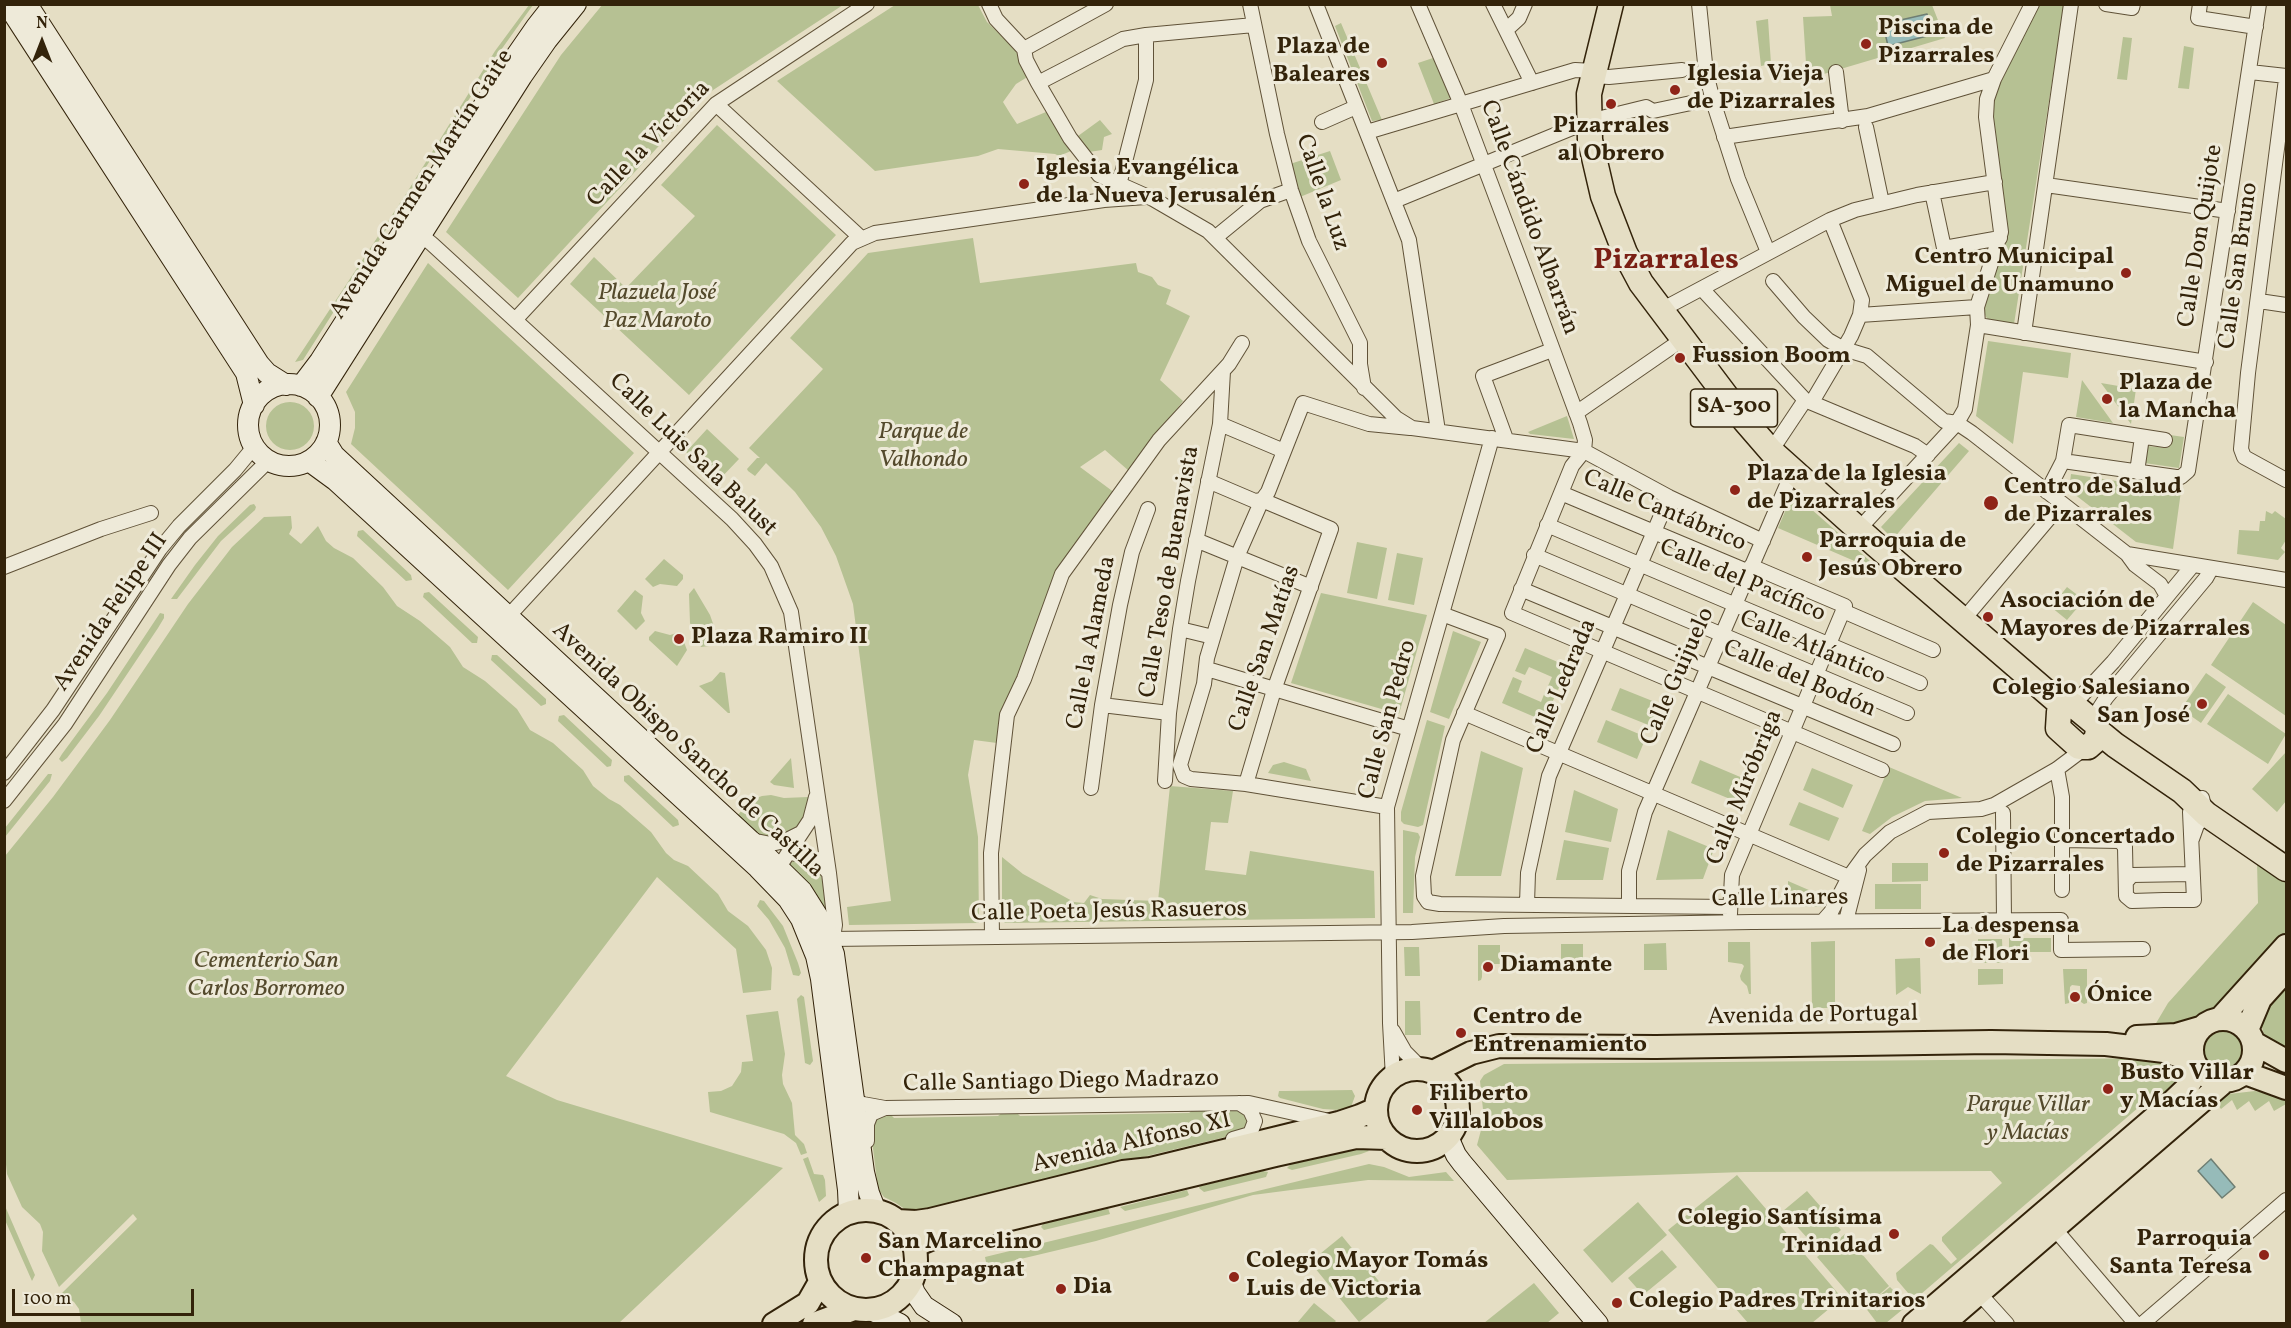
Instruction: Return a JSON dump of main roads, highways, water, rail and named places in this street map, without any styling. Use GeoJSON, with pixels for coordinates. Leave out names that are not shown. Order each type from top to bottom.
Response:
{"type":"FeatureCollection","features":[{"type":"Feature","properties":{"kind":"highway","name":"SA-300"},"geometry":{"type":"LineString","coordinates":[[1611,4],[1589,94],[1590,140],[1603,196],[1614,226],[1641,283],[1745,421],[1772,451],[1963,620],[2069,706],[2057,717],[2058,728],[2091,742],[2196,802]]}},
{"type":"Feature","properties":{"kind":"highway"},"geometry":{"type":"LineString","coordinates":[[2196,802],[2286,851]]}},
{"type":"Feature","properties":{"kind":"highway"},"geometry":{"type":"LineString","coordinates":[[2196,802],[2286,869]]}},
{"type":"Feature","properties":{"kind":"main road"},"geometry":{"type":"LineString","coordinates":[[7,4],[246,373],[254,405]]}},
{"type":"Feature","properties":{"kind":"main road"},"geometry":{"type":"LineString","coordinates":[[27,4],[259,364],[267,373],[318,397],[325,406],[330,430],[326,442],[319,453],[309,461],[288,466],[268,460],[254,447],[248,430],[248,421],[254,405],[267,391],[293,386]]}},
{"type":"Feature","properties":{"kind":"main road","name":"Avenida Carmen Martín Gaite"},"geometry":{"type":"LineString","coordinates":[[318,397],[512,62],[554,4]]}},
{"type":"Feature","properties":{"kind":"main road","name":"Avenida Carmen Martín Gaite"},"geometry":{"type":"LineString","coordinates":[[293,386],[312,375],[547,40],[576,4]]}},
{"type":"Feature","properties":{"kind":"main road","name":"Avenida Obispo Sancho de Castilla"},"geometry":{"type":"LineString","coordinates":[[326,442],[334,455],[502,623],[781,868],[816,956],[821,979],[849,1212]]}},
{"type":"Feature","properties":{"kind":"main road","name":"Avenida Obispo Sancho de Castilla"},"geometry":{"type":"LineString","coordinates":[[309,461],[335,480],[502,623],[750,840],[802,891],[830,939],[864,1172],[868,1193],[876,1211]]}},
{"type":"Feature","properties":{"kind":"main road"},"geometry":{"type":"LineString","coordinates":[[1914,1323],[2168,1107],[2186,1089],[2196,1064],[2193,1043],[2286,946]]}},
{"type":"Feature","properties":{"kind":"main road"},"geometry":{"type":"LineString","coordinates":[[1943,1323],[2235,1077],[2253,1059],[2251,1037],[2260,999],[2286,970]]}},
{"type":"Feature","properties":{"kind":"main road"},"geometry":{"type":"LineString","coordinates":[[2210,1024],[2235,1021],[2251,1037],[2286,1061]]}},
{"type":"Feature","properties":{"kind":"main road","name":"Avenida de Portugal"},"geometry":{"type":"LineString","coordinates":[[2106,1044],[2139,1037],[2176,1035],[2210,1024]]}},
{"type":"Feature","properties":{"kind":"main road","name":"Avenida de Portugal"},"geometry":{"type":"LineString","coordinates":[[1428,1071],[1471,1053],[1499,1046],[1991,1042],[2106,1044],[2164,1051],[2196,1064]]}},
{"type":"Feature","properties":{"kind":"main road","name":"Avenida de Portugal"},"geometry":{"type":"LineString","coordinates":[[1456,1096],[1468,1071],[1475,1064],[1485,1058],[1521,1046]]}},
{"type":"Feature","properties":{"kind":"main road"},"geometry":{"type":"LineString","coordinates":[[2196,1064],[2210,1078],[2235,1077],[2286,1088]]}},
{"type":"Feature","properties":{"kind":"main road"},"geometry":{"type":"LineString","coordinates":[[1406,1071],[1428,1071],[1450,1086],[1456,1096],[1458,1104],[1456,1122],[1448,1137],[1432,1148],[1413,1151],[1387,1138],[1381,1130],[1376,1109],[1380,1093],[1386,1083],[1406,1071]]}},
{"type":"Feature","properties":{"kind":"main road","name":"Avenida Alfonso XI"},"geometry":{"type":"LineString","coordinates":[[897,1221],[930,1220],[1123,1172],[1151,1168],[1338,1123],[1376,1109]]}},
{"type":"Feature","properties":{"kind":"main road","name":"Avenida Alfonso XI"},"geometry":{"type":"LineString","coordinates":[[914,1246],[935,1237],[1275,1155],[1356,1137],[1387,1138]]}},
{"type":"Feature","properties":{"kind":"main road"},"geometry":{"type":"LineString","coordinates":[[1448,1137],[1462,1163],[1599,1323]]}},
{"type":"Feature","properties":{"kind":"main road"},"geometry":{"type":"LineString","coordinates":[[814,1323],[863,1310],[887,1306],[901,1297],[911,1283],[915,1271],[914,1246],[910,1236],[897,1221],[876,1211],[849,1212],[827,1228],[820,1239],[816,1263],[820,1282],[831,1296],[842,1304],[863,1310],[900,1323]]}},
{"type":"Feature","properties":{"kind":"main road"},"geometry":{"type":"LineString","coordinates":[[774,1323],[808,1303],[820,1282]]}},
{"type":"Feature","properties":{"kind":"main road"},"geometry":{"type":"LineString","coordinates":[[911,1283],[924,1306],[952,1323]]}},
{"type":"Feature","properties":{"kind":"water"},"geometry":{"type":"Polygon","coordinates":[[[1927,14],[1931,35],[1888,46],[1883,24],[1927,14]]]}},
{"type":"Feature","properties":{"kind":"water"},"geometry":{"type":"Polygon","coordinates":[[[2211,1159],[2235,1187],[2222,1198],[2198,1171],[2211,1159]]]}},
{"type":"Feature","properties":{"kind":"place","name":"Piscina de Pizarrales"},"geometry":{"type":"Point","coordinates":[1866,44]}},
{"type":"Feature","properties":{"kind":"place","name":"Plaza de Baleares"},"geometry":{"type":"Point","coordinates":[1382,63]}},
{"type":"Feature","properties":{"kind":"place","name":"Iglesia Vieja de Pizarrales"},"geometry":{"type":"Point","coordinates":[1675,90]}},
{"type":"Feature","properties":{"kind":"place","name":"Pizarrales al Obrero"},"geometry":{"type":"Point","coordinates":[1611,104]}},
{"type":"Feature","properties":{"kind":"place","name":"Iglesia Evangélica de la Nueva Jerusalén"},"geometry":{"type":"Point","coordinates":[1024,184]}},
{"type":"Feature","properties":{"kind":"place","name":"Centro Municipal Miguel de Unamuno"},"geometry":{"type":"Point","coordinates":[2126,273]}},
{"type":"Feature","properties":{"kind":"place","name":"Fussion Boom"},"geometry":{"type":"Point","coordinates":[1680,358]}},
{"type":"Feature","properties":{"kind":"place","name":"Plaza de la Mancha"},"geometry":{"type":"Point","coordinates":[2107,399]}},
{"type":"Feature","properties":{"kind":"place","name":"Plaza de la Iglesia de Pizarrales"},"geometry":{"type":"Point","coordinates":[1735,490]}},
{"type":"Feature","properties":{"kind":"place","name":"Centro de Salud de Pizarrales"},"geometry":{"type":"Point","coordinates":[1991,503]}},
{"type":"Feature","properties":{"kind":"place","name":"Parroquia de Jesús Obrero"},"geometry":{"type":"Point","coordinates":[1807,557]}},
{"type":"Feature","properties":{"kind":"place","name":"Asociación de Mayores de Pizarrales"},"geometry":{"type":"Point","coordinates":[1988,617]}},
{"type":"Feature","properties":{"kind":"place","name":"Plaza Ramiro II"},"geometry":{"type":"Point","coordinates":[679,639]}},
{"type":"Feature","properties":{"kind":"place","name":"Colegio Salesiano San José"},"geometry":{"type":"Point","coordinates":[2202,704]}},
{"type":"Feature","properties":{"kind":"place","name":"Colegio Concertado de Pizarrales"},"geometry":{"type":"Point","coordinates":[1944,853]}},
{"type":"Feature","properties":{"kind":"place","name":"La despensa de Flori"},"geometry":{"type":"Point","coordinates":[1930,942]}},
{"type":"Feature","properties":{"kind":"place","name":"Diamante"},"geometry":{"type":"Point","coordinates":[1488,967]}},
{"type":"Feature","properties":{"kind":"place","name":"Ónice"},"geometry":{"type":"Point","coordinates":[2075,997]}},
{"type":"Feature","properties":{"kind":"place","name":"Centro de Entrenamiento"},"geometry":{"type":"Point","coordinates":[1461,1033]}},
{"type":"Feature","properties":{"kind":"place","name":"Busto Villar y Macías"},"geometry":{"type":"Point","coordinates":[2108,1089]}},
{"type":"Feature","properties":{"kind":"place","name":"Filiberto Villalobos"},"geometry":{"type":"Point","coordinates":[1417,1110]}},
{"type":"Feature","properties":{"kind":"place","name":"Colegio Santísima Trinidad"},"geometry":{"type":"Point","coordinates":[1894,1234]}},
{"type":"Feature","properties":{"kind":"place","name":"Parroquia Santa Teresa"},"geometry":{"type":"Point","coordinates":[2264,1255]}},
{"type":"Feature","properties":{"kind":"place","name":"San Marcelino Champagnat"},"geometry":{"type":"Point","coordinates":[866,1258]}},
{"type":"Feature","properties":{"kind":"place","name":"Colegio Mayor Tomás Luis de Victoria"},"geometry":{"type":"Point","coordinates":[1234,1277]}},
{"type":"Feature","properties":{"kind":"place","name":"Dia"},"geometry":{"type":"Point","coordinates":[1061,1289]}},
{"type":"Feature","properties":{"kind":"place","name":"Colegio Padres Trinitarios"},"geometry":{"type":"Point","coordinates":[1617,1303]}},
{"type":"Feature","properties":{"kind":"district","name":"Pizarrales"},"geometry":{"type":"Point","coordinates":[1666,262]}},
{"type":"Feature","properties":{"kind":"park label","name":"Plazuela José Paz Maroto"},"geometry":{"type":"Point","coordinates":[657,309]}},
{"type":"Feature","properties":{"kind":"park label","name":"Parque de Valhondo"},"geometry":{"type":"Point","coordinates":[923,448]}},
{"type":"Feature","properties":{"kind":"park label","name":"Cementerio San Carlos Borromeo"},"geometry":{"type":"Point","coordinates":[266,977]}},
{"type":"Feature","properties":{"kind":"park label","name":"Parque Villar y Macías"},"geometry":{"type":"Point","coordinates":[2028,1121]}}]}
